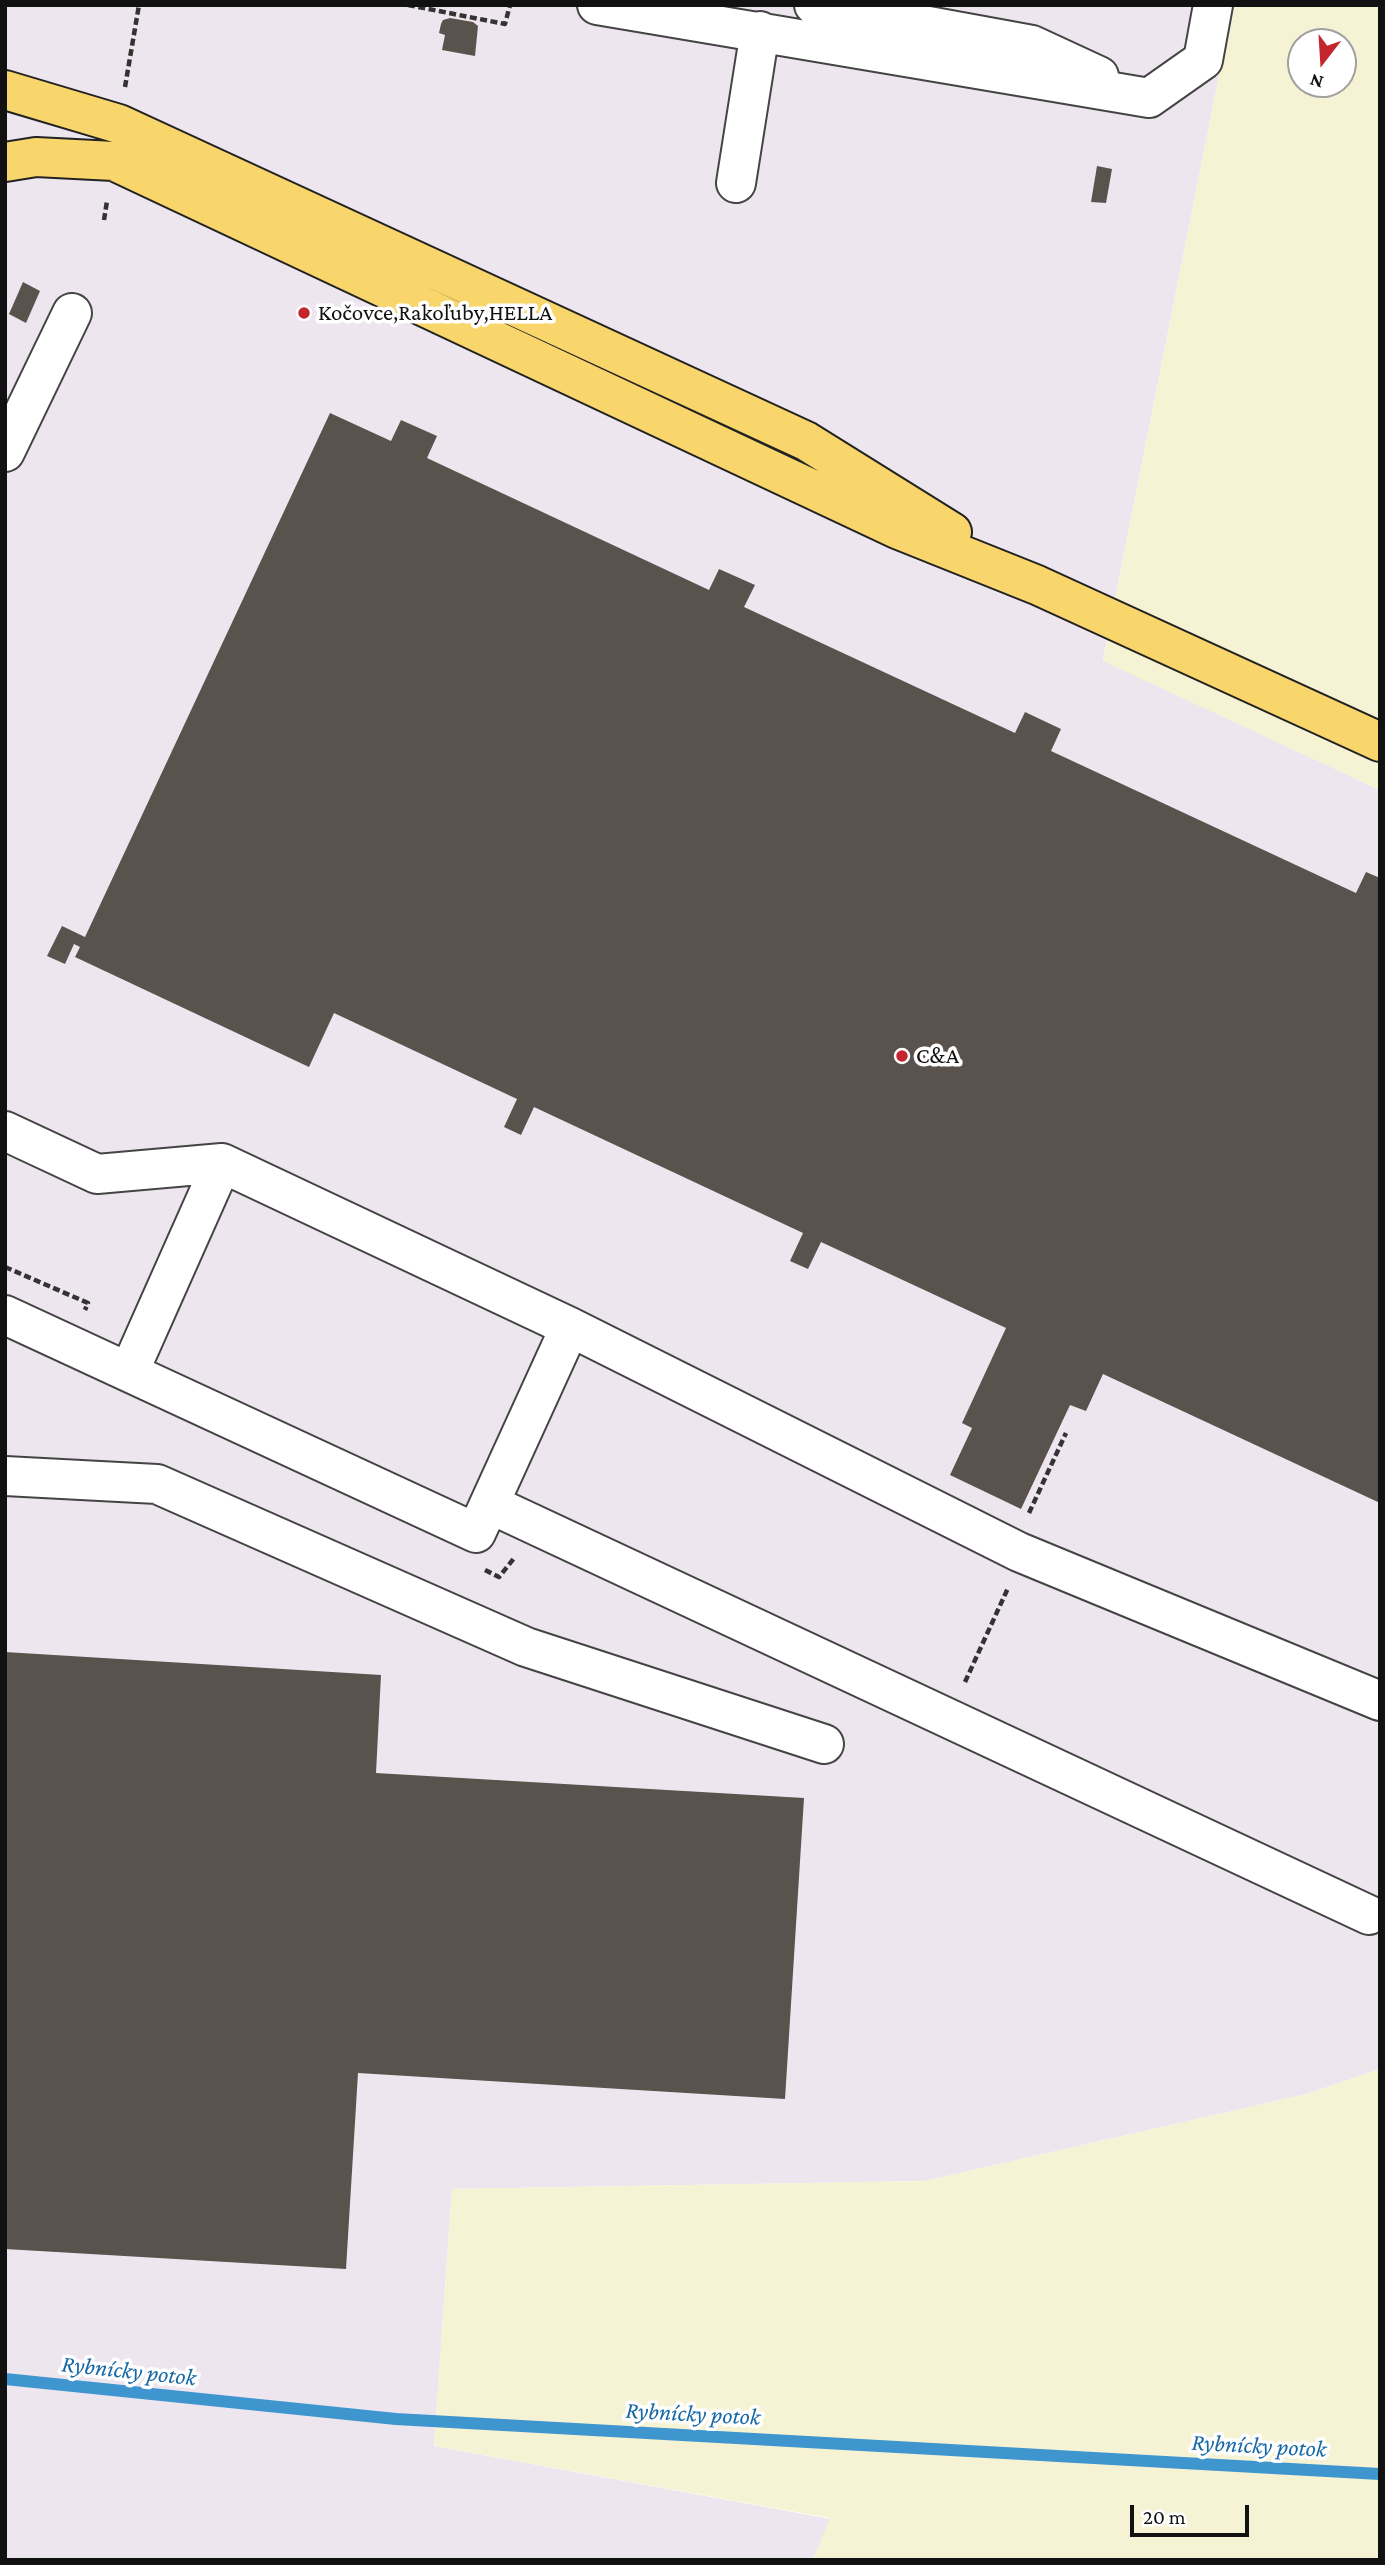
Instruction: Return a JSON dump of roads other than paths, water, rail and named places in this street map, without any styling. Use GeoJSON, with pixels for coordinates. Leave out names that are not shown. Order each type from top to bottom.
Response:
{"type":"FeatureCollection","features":[{"type":"Feature","properties":{"kind":"main road"},"geometry":{"type":"LineString","coordinates":[[5,90],[119,124],[806,441],[1037,585]]}},
{"type":"Feature","properties":{"kind":"main road"},"geometry":{"type":"LineString","coordinates":[[5,162],[36,156],[114,161],[884,523],[1037,585],[1380,743]]}},
{"type":"Feature","properties":{"kind":"lane"},"geometry":{"type":"LineString","coordinates":[[597,5],[1149,98],[1203,60],[1213,5]]}},
{"type":"Feature","properties":{"kind":"lane"},"geometry":{"type":"LineString","coordinates":[[814,5],[1031,45],[1149,98]]}},
{"type":"Feature","properties":{"kind":"lane"},"geometry":{"type":"LineString","coordinates":[[736,183],[760,32]]}},
{"type":"Feature","properties":{"kind":"lane"},"geometry":{"type":"LineString","coordinates":[[5,452],[72,313]]}},
{"type":"Feature","properties":{"kind":"lane"},"geometry":{"type":"LineString","coordinates":[[5,1131],[97,1174],[222,1163],[570,1326],[1019,1552],[1380,1701]]}},
{"type":"Feature","properties":{"kind":"lane"},"geometry":{"type":"LineString","coordinates":[[129,1372],[222,1163]]}},
{"type":"Feature","properties":{"kind":"lane"},"geometry":{"type":"LineString","coordinates":[[5,1315],[476,1533],[570,1326]]}},
{"type":"Feature","properties":{"kind":"lane"},"geometry":{"type":"LineString","coordinates":[[5,1476],[157,1484],[526,1647],[824,1744]]}},
{"type":"Feature","properties":{"kind":"lane"},"geometry":{"type":"LineString","coordinates":[[489,1504],[1369,1915]]}},
{"type":"Feature","properties":{"kind":"waterway","name":"Rybnícky potok"},"geometry":{"type":"LineString","coordinates":[[5,2379],[396,2419],[1380,2474]]}},
{"type":"Feature","properties":{"kind":"place","name":"Kočovce,Rakoľuby,HELLA"},"geometry":{"type":"Point","coordinates":[304,313]}},
{"type":"Feature","properties":{"kind":"place","name":"C&A"},"geometry":{"type":"Point","coordinates":[902,1056]}}]}
